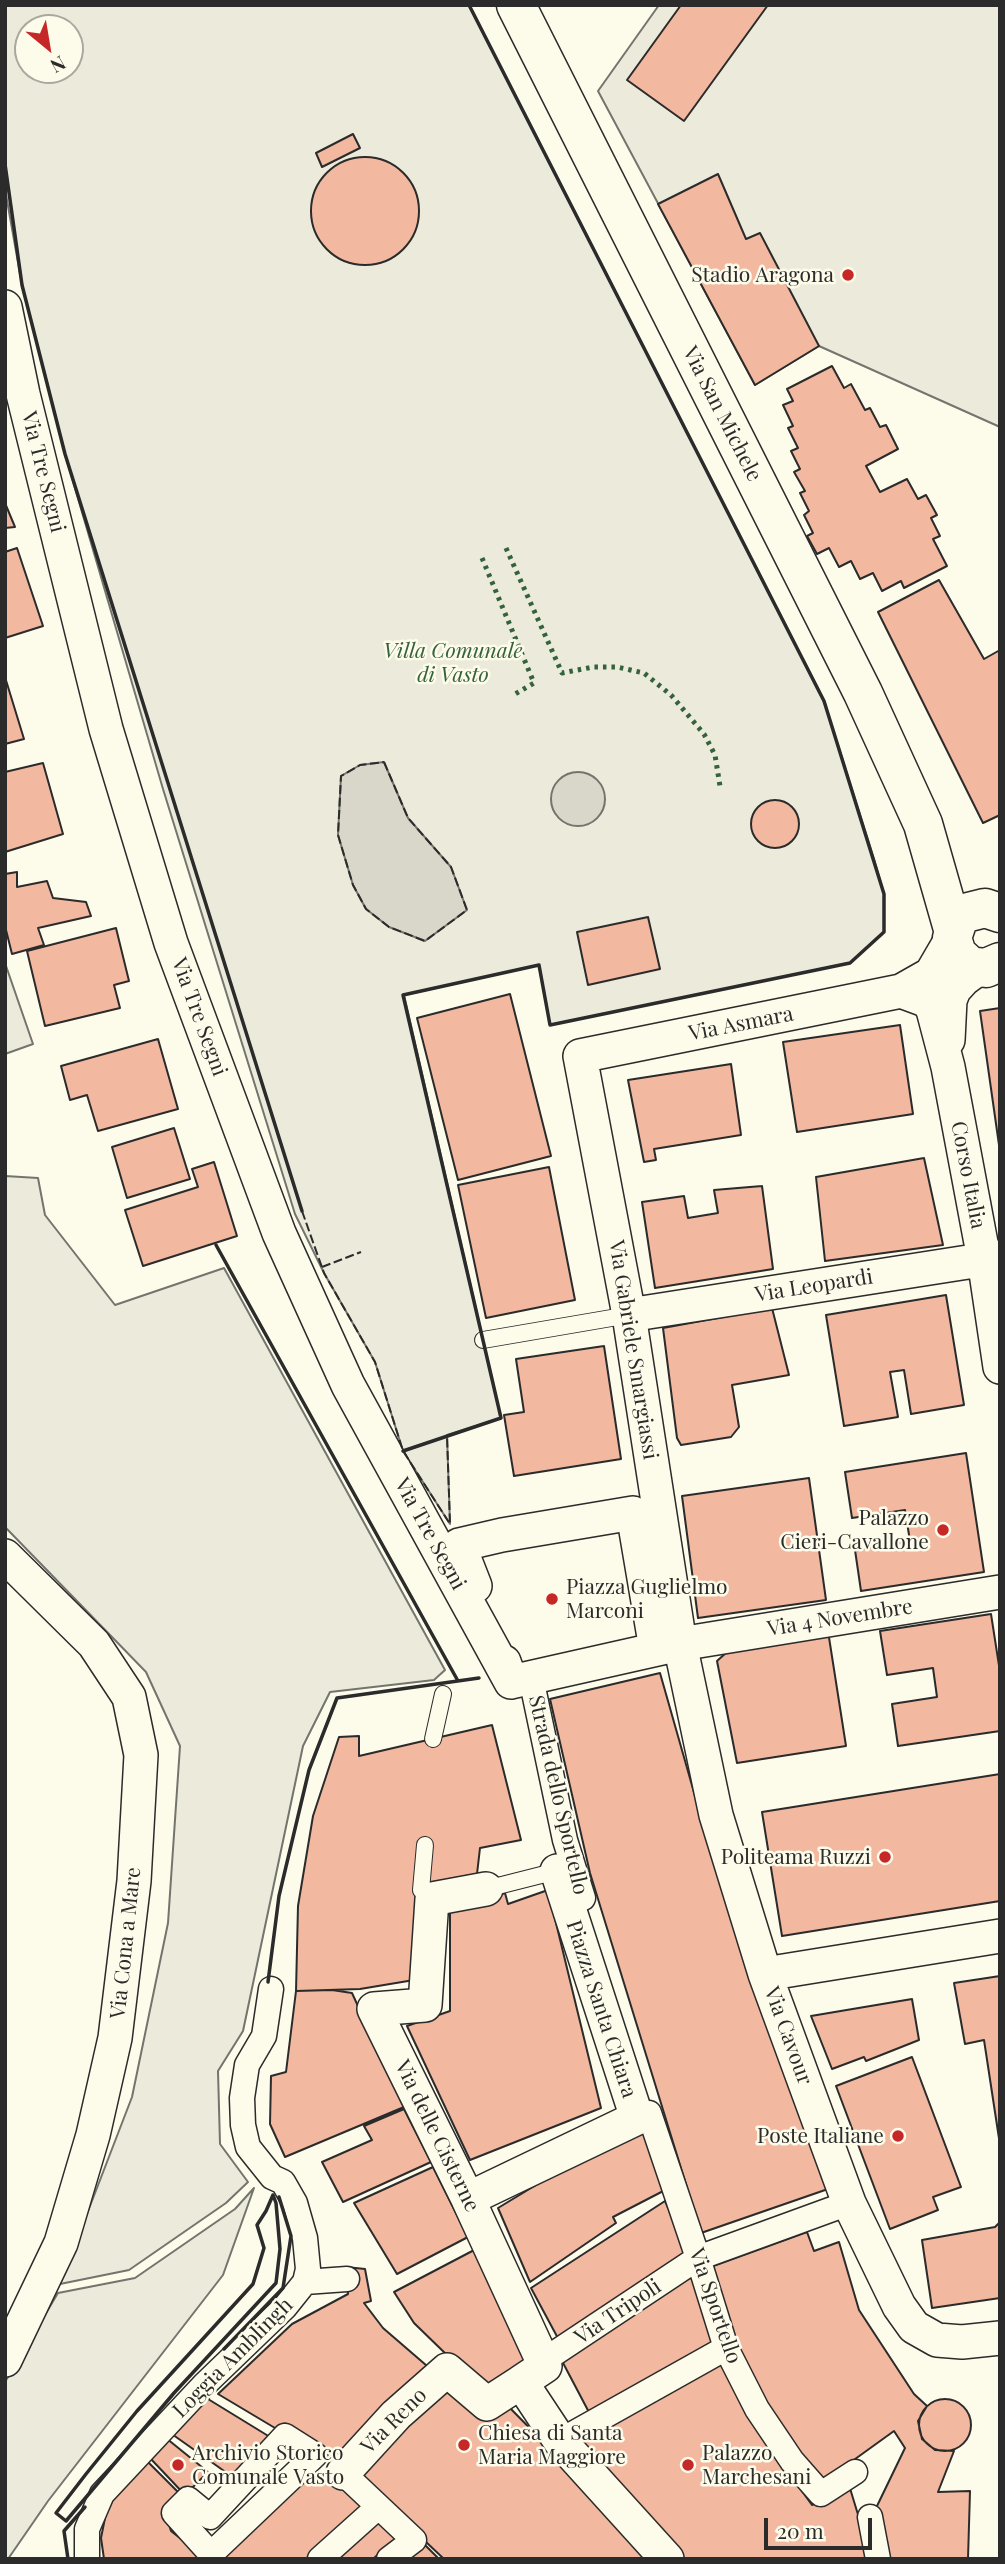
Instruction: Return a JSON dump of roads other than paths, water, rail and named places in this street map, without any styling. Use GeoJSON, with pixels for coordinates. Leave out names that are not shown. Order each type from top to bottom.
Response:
{"type":"FeatureCollection","features":[{"type":"Feature","properties":{"kind":"street","name":"Via San Michele"},"geometry":{"type":"LineString","coordinates":[[516,5],[863,692],[923,824],[957,954],[970,966],[991,968]]}},
{"type":"Feature","properties":{"kind":"street","name":"Via Tre Segni"},"geometry":{"type":"LineString","coordinates":[[5,307],[23,394],[106,729],[172,943],[279,1233],[348,1385],[521,1680]]}},
{"type":"Feature","properties":{"kind":"street","name":"Via San Michele"},"geometry":{"type":"LineString","coordinates":[[923,824],[993,908]]}},
{"type":"Feature","properties":{"kind":"street"},"geometry":{"type":"LineString","coordinates":[[952,933],[965,913],[993,908]]}},
{"type":"Feature","properties":{"kind":"street","name":"Via Asmara"},"geometry":{"type":"LineString","coordinates":[[580,1056],[901,991],[931,974],[952,933]]}},
{"type":"Feature","properties":{"kind":"street","name":"Corso Italia"},"geometry":{"type":"LineString","coordinates":[[991,968],[954,990],[942,1021],[948,1067],[992,1258],[1000,1367]]}},
{"type":"Feature","properties":{"kind":"street"},"geometry":{"type":"LineString","coordinates":[[901,991],[928,1001],[942,1021]]}},
{"type":"Feature","properties":{"kind":"street","name":"Via Gabriele Smargiassi"},"geometry":{"type":"LineString","coordinates":[[580,1056],[629,1315],[668,1647]]}},
{"type":"Feature","properties":{"kind":"street","name":"Via Leopardi"},"geometry":{"type":"LineString","coordinates":[[629,1315],[992,1258]]}},
{"type":"Feature","properties":{"kind":"street"},"geometry":{"type":"LineString","coordinates":[[633,1513],[668,1647],[521,1680],[459,1545],[633,1513]]}},
{"type":"Feature","properties":{"kind":"street","name":"Via Cona a Mare"},"geometry":{"type":"LineString","coordinates":[[5,1556],[94,1644],[129,1697],[141,1755],[134,1881],[113,2050],[93,2135],[61,2243],[5,2360]]}},
{"type":"Feature","properties":{"kind":"street","name":"Via 4 Novembre"},"geometry":{"type":"LineString","coordinates":[[668,1647],[1000,1592]]}},
{"type":"Feature","properties":{"kind":"street","name":"Via Cavour"},"geometry":{"type":"LineString","coordinates":[[668,1647],[765,1973],[849,2203],[899,2306],[914,2327],[937,2340],[999,2343]]}},
{"type":"Feature","properties":{"kind":"street","name":"Strada dello Sportello"},"geometry":{"type":"LineString","coordinates":[[521,1680],[643,2116]]}},
{"type":"Feature","properties":{"kind":"street","name":"Piazza Santa Chiara"},"geometry":{"type":"LineString","coordinates":[[468,2200],[643,2116],[557,1871]]}},
{"type":"Feature","properties":{"kind":"street"},"geometry":{"type":"LineString","coordinates":[[432,1899],[486,1889]]}},
{"type":"Feature","properties":{"kind":"street","name":"Via delle Cisterne"},"geometry":{"type":"LineString","coordinates":[[432,1899],[425,2005],[374,2009],[468,2200],[560,2441],[667,2559]]}},
{"type":"Feature","properties":{"kind":"street"},"geometry":{"type":"LineString","coordinates":[[765,1973],[1000,1936]]}},
{"type":"Feature","properties":{"kind":"street","name":"Loggia Amblingh"},"geometry":{"type":"LineString","coordinates":[[88,2559],[87,2529],[102,2494],[204,2385],[285,2307],[305,2282],[308,2259],[295,2203],[283,2182],[272,2177],[248,2147],[243,2125],[242,2098],[247,2066],[264,2036],[271,1989]]}},
{"type":"Feature","properties":{"kind":"street","name":"Via Sportello"},"geometry":{"type":"LineString","coordinates":[[643,2116],[698,2259],[726,2348],[757,2409],[792,2461],[821,2494],[855,2472]]}},
{"type":"Feature","properties":{"kind":"street","name":"Via Tripoli"},"geometry":{"type":"LineString","coordinates":[[532,2372],[698,2259],[849,2203]]}},
{"type":"Feature","properties":{"kind":"street"},"geometry":{"type":"LineString","coordinates":[[305,2282],[347,2278]]}},
{"type":"Feature","properties":{"kind":"street"},"geometry":{"type":"LineString","coordinates":[[560,2441],[726,2348]]}},
{"type":"Feature","properties":{"kind":"street","name":"Via Reno"},"geometry":{"type":"LineString","coordinates":[[343,2473],[396,2415],[447,2370],[487,2404],[532,2372]]}},
{"type":"Feature","properties":{"kind":"street"},"geometry":{"type":"LineString","coordinates":[[285,2436],[315,2455],[312,2457],[212,2557],[174,2513],[188,2499],[210,2517],[285,2436]]}},
{"type":"Feature","properties":{"kind":"street"},"geometry":{"type":"LineString","coordinates":[[343,2473],[414,2540],[389,2559]]}},
{"type":"Feature","properties":{"kind":"street"},"geometry":{"type":"LineString","coordinates":[[320,2559],[378,2507]]}},
{"type":"Feature","properties":{"kind":"street"},"geometry":{"type":"LineString","coordinates":[[870,2517],[878,2559]]}},
{"type":"Feature","properties":{"kind":"lane"},"geometry":{"type":"LineString","coordinates":[[483,1340],[629,1315]]}},
{"type":"Feature","properties":{"kind":"lane"},"geometry":{"type":"LineString","coordinates":[[433,1739],[443,1694]]}},
{"type":"Feature","properties":{"kind":"lane"},"geometry":{"type":"LineString","coordinates":[[425,1845],[421,1890],[432,1899]]}},
{"type":"Feature","properties":{"kind":"lane","name":"Piazza Santa Chiara"},"geometry":{"type":"LineString","coordinates":[[486,1889],[557,1871]]}},
{"type":"Feature","properties":{"kind":"lane"},"geometry":{"type":"LineString","coordinates":[[312,2457],[338,2477],[343,2473]]}},
{"type":"Feature","properties":{"kind":"place","name":"Stadio Aragona"},"geometry":{"type":"Point","coordinates":[848,275]}},
{"type":"Feature","properties":{"kind":"place","name":"Palazzo Cieri-Cavallone"},"geometry":{"type":"Point","coordinates":[943,1530]}},
{"type":"Feature","properties":{"kind":"place","name":"Piazza Guglielmo Marconi"},"geometry":{"type":"Point","coordinates":[552,1599]}},
{"type":"Feature","properties":{"kind":"place","name":"Politeama Ruzzi"},"geometry":{"type":"Point","coordinates":[885,1857]}},
{"type":"Feature","properties":{"kind":"place","name":"Poste Italiane"},"geometry":{"type":"Point","coordinates":[898,2136]}},
{"type":"Feature","properties":{"kind":"place","name":"Chiesa di Santa Maria Maggiore"},"geometry":{"type":"Point","coordinates":[464,2445]}},
{"type":"Feature","properties":{"kind":"place","name":"Archivio Storico Comunale Vasto"},"geometry":{"type":"Point","coordinates":[178,2465]}},
{"type":"Feature","properties":{"kind":"place","name":"Palazzo Marchesani"},"geometry":{"type":"Point","coordinates":[688,2465]}},
{"type":"Feature","properties":{"kind":"park label","name":"Villa Comunale di Vasto"},"geometry":{"type":"Point","coordinates":[453,663]}}]}
